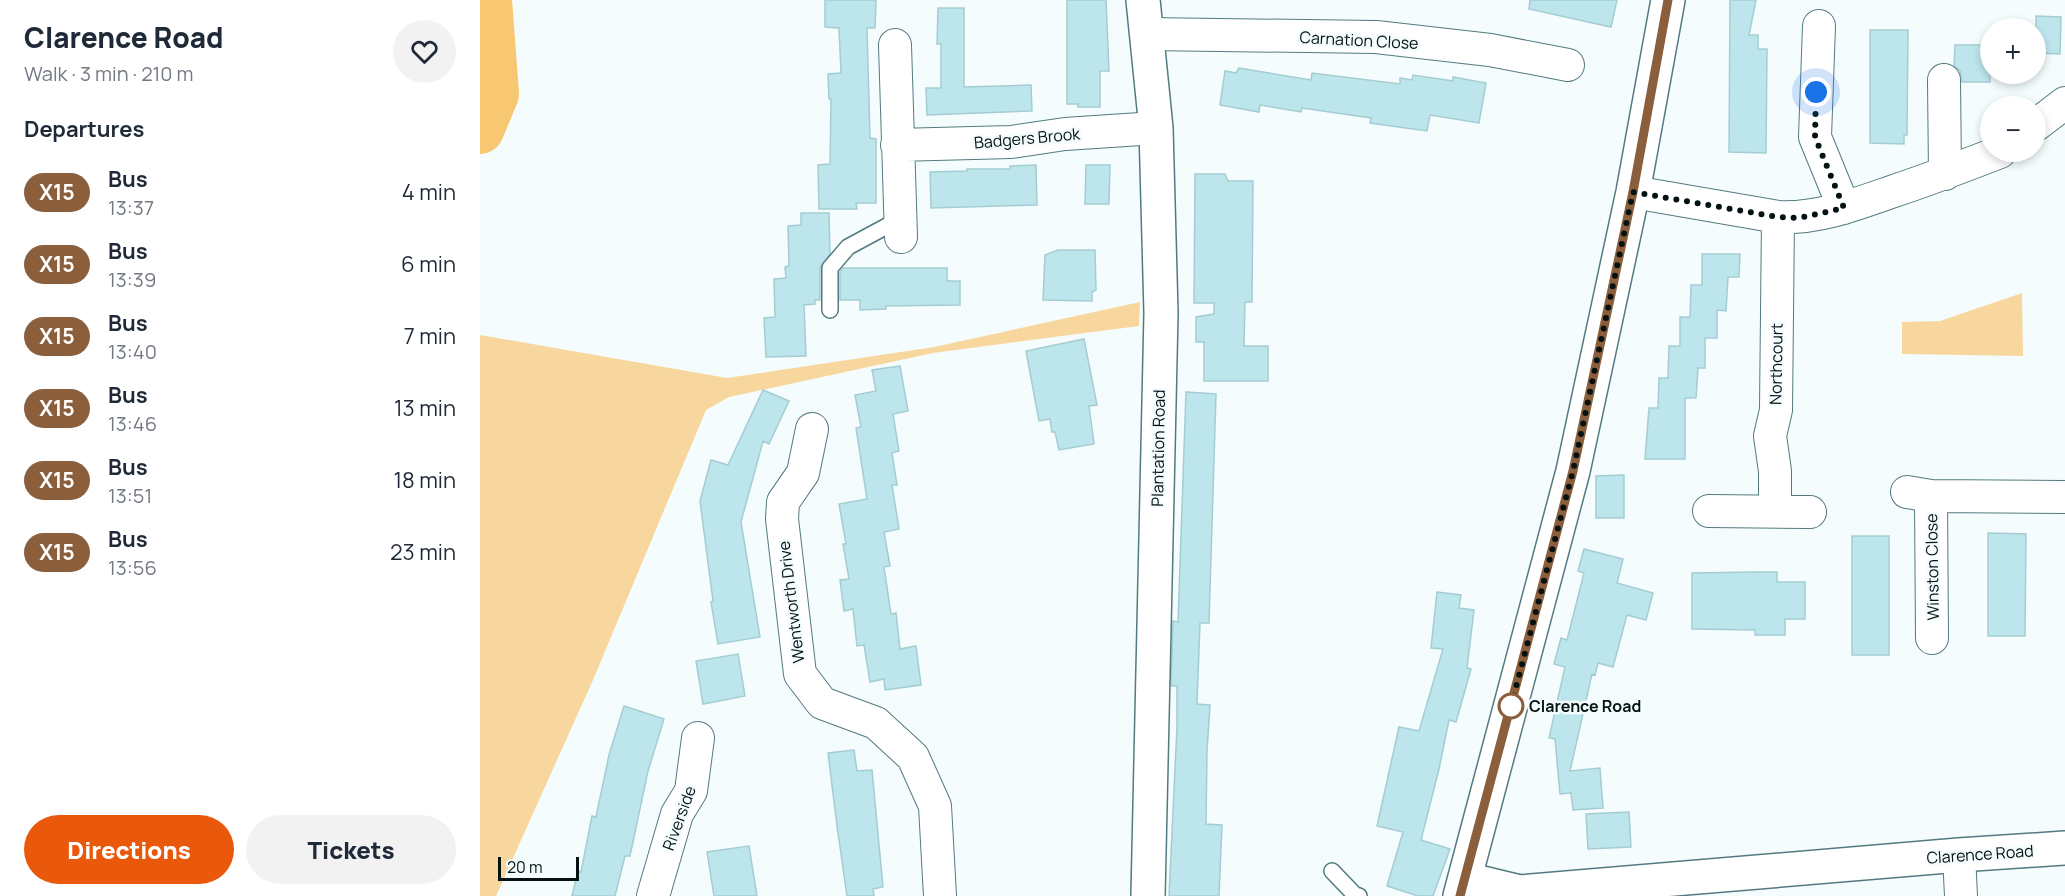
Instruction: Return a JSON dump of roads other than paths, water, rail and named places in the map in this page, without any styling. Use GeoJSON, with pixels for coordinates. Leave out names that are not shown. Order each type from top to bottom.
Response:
{"type":"FeatureCollection","features":[{"type":"Feature","properties":{"kind":"street","name":"Plantation Road"},"geometry":{"type":"LineString","coordinates":[[1143,0],[1156,128],[1161,313],[1148,896]]}},
{"type":"Feature","properties":{"kind":"street"},"geometry":{"type":"LineString","coordinates":[[1463,888],[1573,471],[1633,192],[1668,0]]}},
{"type":"Feature","properties":{"kind":"street"},"geometry":{"type":"LineString","coordinates":[[1818,26],[1815,137],[1844,208]]}},
{"type":"Feature","properties":{"kind":"street","name":"Carnation Close"},"geometry":{"type":"LineString","coordinates":[[1147,34],[1376,37],[1490,50],[1568,65]]}},
{"type":"Feature","properties":{"kind":"street"},"geometry":{"type":"LineString","coordinates":[[895,45],[901,228]]}},
{"type":"Feature","properties":{"kind":"street"},"geometry":{"type":"LineString","coordinates":[[1944,81],[1945,174]]}},
{"type":"Feature","properties":{"kind":"street"},"geometry":{"type":"LineString","coordinates":[[2046,117],[2065,103]]}},
{"type":"Feature","properties":{"kind":"street","name":"Badgers Brook"},"geometry":{"type":"LineString","coordinates":[[897,145],[1011,142],[1065,134],[1156,128]]}},
{"type":"Feature","properties":{"kind":"street"},"geometry":{"type":"LineString","coordinates":[[1633,192],[1778,217],[1799,218],[1844,208],[1980,160]]}},
{"type":"Feature","properties":{"kind":"street","name":"Northcourt"},"geometry":{"type":"LineString","coordinates":[[1775,511],[1775,471],[1770,436],[1776,410],[1778,217]]}},
{"type":"Feature","properties":{"kind":"street","name":"Wentworth Drive"},"geometry":{"type":"LineString","coordinates":[[812,429],[803,472],[783,502],[782,519],[800,674],[822,703],[876,723],[913,757],[935,806],[940,896]]}},
{"type":"Feature","properties":{"kind":"street","name":"Winston Close"},"geometry":{"type":"LineString","coordinates":[[1932,638],[1919,494],[2065,497]]}},
{"type":"Feature","properties":{"kind":"street"},"geometry":{"type":"LineString","coordinates":[[1709,511],[1810,512]]}},
{"type":"Feature","properties":{"kind":"street","name":"Riverside"},"geometry":{"type":"LineString","coordinates":[[653,896],[678,814],[691,791],[698,738]]}},
{"type":"Feature","properties":{"kind":"street","name":"Clarence Road"},"geometry":{"type":"LineString","coordinates":[[1463,888],[1520,892],[2065,848]]}},
{"type":"Feature","properties":{"kind":"street"},"geometry":{"type":"LineString","coordinates":[[1959,855],[1961,896]]}},
{"type":"Feature","properties":{"kind":"lane"},"geometry":{"type":"LineString","coordinates":[[830,310],[830,268],[848,247],[901,228]]}},
{"type":"Feature","properties":{"kind":"lane"},"geometry":{"type":"LineString","coordinates":[[1332,871],[1355,895],[1359,896]]}},
{"type":"Feature","properties":{"kind":"waterway"},"geometry":{"type":"LineString","coordinates":[[480,130],[495,94],[488,0]]}},
{"type":"Feature","properties":{"kind":"place","name":"Clarence Road"},"geometry":{"type":"Point","coordinates":[1511,706]}}]}
